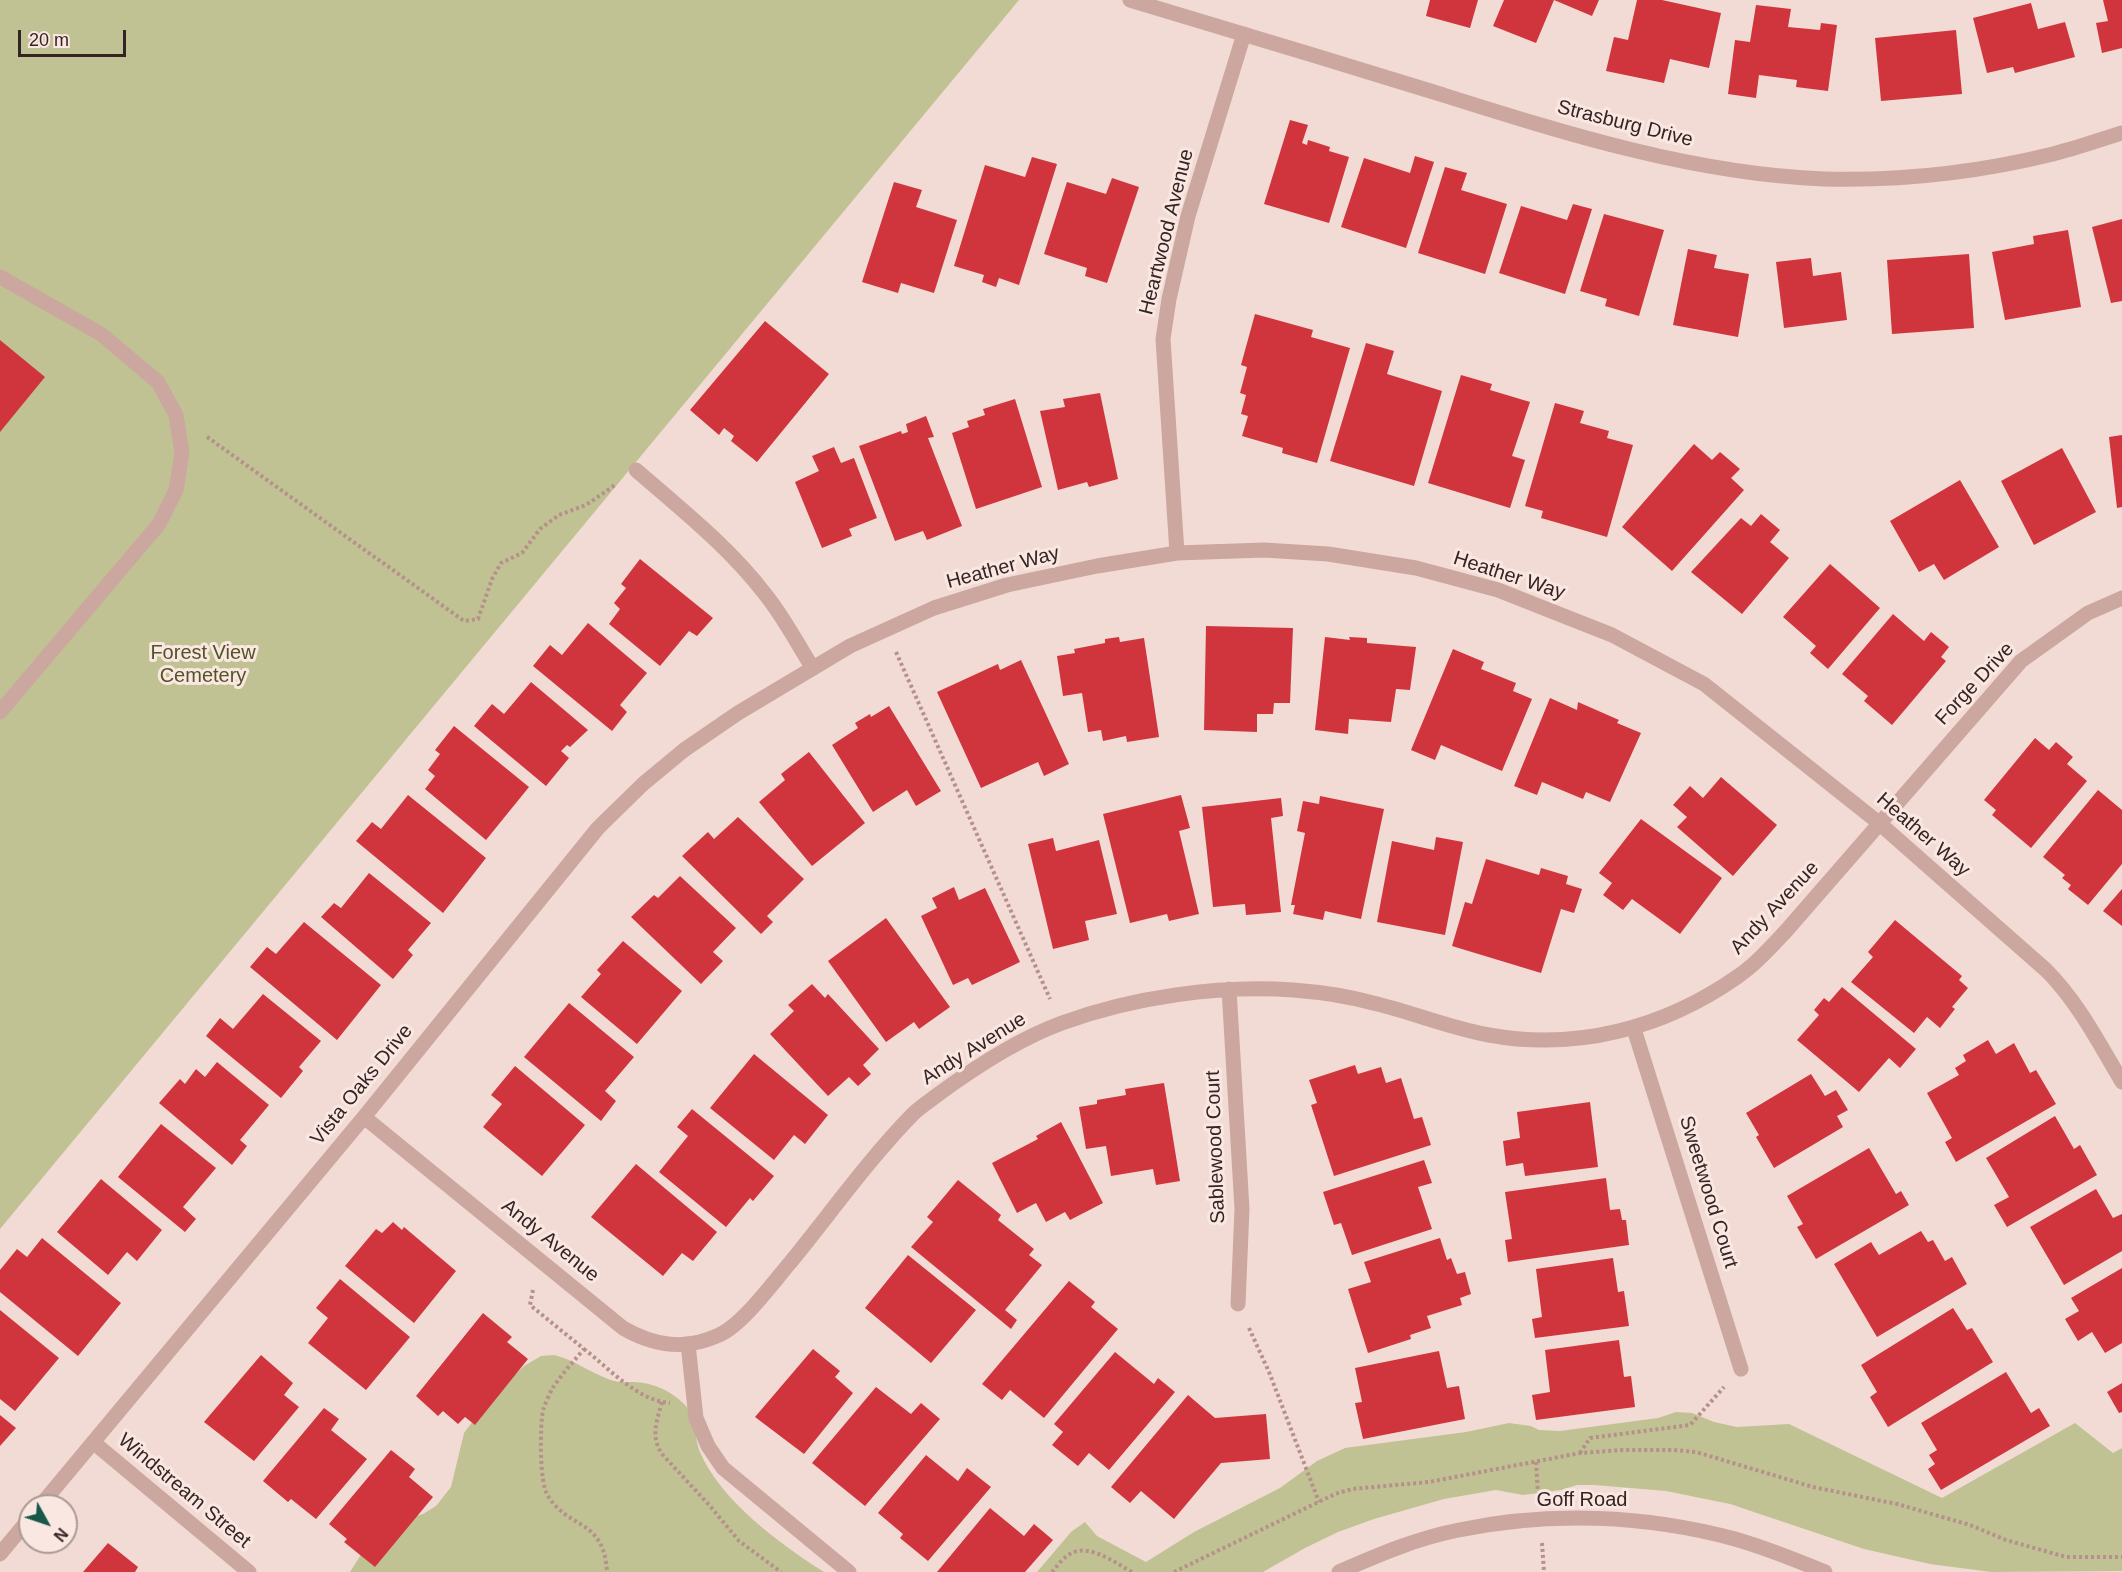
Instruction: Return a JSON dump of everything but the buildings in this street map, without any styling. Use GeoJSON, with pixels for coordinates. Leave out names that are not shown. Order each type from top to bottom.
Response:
{"type":"FeatureCollection","features":[{"type":"Feature","properties":{"kind":"street","name":"Strasburg Drive"},"geometry":{"type":"LineString","coordinates":[[1130,0],[1533,123],[1700,165],[1747,172],[1823,179],[1927,175],[2054,154],[2122,133]]}},
{"type":"Feature","properties":{"kind":"street","name":"Heartwood Avenue"},"geometry":{"type":"LineString","coordinates":[[1177,553],[1163,339],[1169,299],[1188,216],[1244,34]]}},
{"type":"Feature","properties":{"kind":"street"},"geometry":{"type":"LineString","coordinates":[[0,278],[101,334],[158,382],[176,415],[182,453],[176,490],[159,524],[0,712]]}},
{"type":"Feature","properties":{"kind":"street"},"geometry":{"type":"LineString","coordinates":[[636,470],[742,566],[766,595],[812,667]]}},
{"type":"Feature","properties":{"kind":"street","name":"Heather Way"},"geometry":{"type":"LineString","coordinates":[[738,713],[850,646],[934,608],[1006,585],[1097,566],[1177,553],[1264,550],[1328,554],[1416,568],[1498,590],[1612,635],[1704,684],[1879,823],[2063,986],[2122,1082]]}},
{"type":"Feature","properties":{"kind":"street","name":"Forge Drive"},"geometry":{"type":"LineString","coordinates":[[1879,823],[2021,661],[2088,613],[2122,598]]}},
{"type":"Feature","properties":{"kind":"street","name":"Vista Oaks Drive"},"geometry":{"type":"LineString","coordinates":[[50,1494],[364,1117],[597,828],[651,777],[684,750],[738,713]]}},
{"type":"Feature","properties":{"kind":"street","name":"Andy Avenue"},"geometry":{"type":"LineString","coordinates":[[364,1117],[623,1328],[656,1343],[688,1344],[723,1334],[747,1312],[916,1111],[962,1077],[1013,1046],[1061,1023],[1146,999],[1229,989],[1294,990],[1371,1002],[1424,1019],[1487,1035],[1522,1040],[1563,1040],[1634,1029],[1674,1014],[1739,976],[1786,931],[1879,823]]}},
{"type":"Feature","properties":{"kind":"street","name":"Sablewood Court"},"geometry":{"type":"LineString","coordinates":[[1229,989],[1242,1209],[1238,1304]]}},
{"type":"Feature","properties":{"kind":"street","name":"Sweetwood Court"},"geometry":{"type":"LineString","coordinates":[[1634,1029],[1742,1369]]}},
{"type":"Feature","properties":{"kind":"street"},"geometry":{"type":"LineString","coordinates":[[688,1344],[696,1418],[708,1446],[723,1468],[849,1572]]}},
{"type":"Feature","properties":{"kind":"street","name":"Windstream Street"},"geometry":{"type":"LineString","coordinates":[[93,1442],[249,1572]]}},
{"type":"Feature","properties":{"kind":"street","name":"Goff Road"},"geometry":{"type":"LineString","coordinates":[[1339,1572],[1395,1548],[1459,1530],[1540,1519],[1611,1518],[1675,1526],[1736,1540],[1825,1572]]}},
{"type":"Feature","properties":{"kind":"street"},"geometry":{"type":"LineString","coordinates":[[0,1554],[18,1532]]}},
{"type":"Feature","properties":{"kind":"path"},"geometry":{"type":"LineString","coordinates":[[176,415],[464,621],[478,619],[492,579],[501,563],[522,553],[540,529],[560,515],[586,505],[636,470]]}},
{"type":"Feature","properties":{"kind":"path"},"geometry":{"type":"LineString","coordinates":[[886,630],[1061,1023]]}},
{"type":"Feature","properties":{"kind":"path"},"geometry":{"type":"LineString","coordinates":[[539,1259],[530,1305],[639,1391],[662,1402],[694,1402]]}},
{"type":"Feature","properties":{"kind":"path"},"geometry":{"type":"LineString","coordinates":[[1238,1304],[1269,1372],[1319,1503]]}},
{"type":"Feature","properties":{"kind":"path"},"geometry":{"type":"LineString","coordinates":[[584,1349],[552,1389],[543,1410],[542,1482],[547,1496],[556,1506],[596,1535],[603,1546],[607,1572]]}},
{"type":"Feature","properties":{"kind":"path"},"geometry":{"type":"LineString","coordinates":[[1580,1453],[1590,1438],[1690,1425],[1742,1369]]}},
{"type":"Feature","properties":{"kind":"path"},"geometry":{"type":"LineString","coordinates":[[662,1402],[654,1435],[656,1445],[662,1454],[740,1541],[781,1572]]}},
{"type":"Feature","properties":{"kind":"path"},"geometry":{"type":"LineString","coordinates":[[1536,1462],[1538,1492]]}},
{"type":"Feature","properties":{"kind":"path"},"geometry":{"type":"LineString","coordinates":[[1052,1572],[1064,1558],[1073,1552],[1084,1550],[1100,1555],[1132,1572]]}},
{"type":"Feature","properties":{"kind":"path"},"geometry":{"type":"LineString","coordinates":[[1542,1551],[1544,1572]]}},
{"type":"Feature","properties":{"kind":"green space","name":"Forest View Cemetery"},"geometry":{"type":"Polygon","coordinates":[[[0,0],[1019,0],[0,1229],[0,0]]]}},
{"type":"Feature","properties":{"kind":"green space"},"geometry":{"type":"Polygon","coordinates":[[[554,1355],[568,1359],[611,1380],[655,1386],[679,1399],[691,1414],[700,1452],[709,1470],[722,1487],[753,1520],[771,1535],[824,1572],[350,1572],[362,1553],[409,1518],[423,1514],[436,1506],[451,1487],[464,1433],[491,1397],[524,1366],[541,1356],[554,1355]]]}},
{"type":"Feature","properties":{"kind":"green space"},"geometry":{"type":"Polygon","coordinates":[[[1676,1412],[1692,1413],[1714,1422],[1737,1427],[1789,1424],[1942,1498],[2075,1423],[2113,1453],[2122,1448],[2122,1571],[1991,1572],[1930,1564],[1864,1549],[1730,1504],[1666,1491],[1577,1485],[1561,1490],[1523,1495],[1496,1490],[1444,1499],[1338,1532],[1263,1572],[1037,1572],[1071,1532],[1085,1522],[1097,1536],[1146,1562],[1194,1532],[1280,1488],[1317,1461],[1345,1448],[1466,1432],[1509,1423],[1531,1426],[1539,1430],[1560,1431],[1658,1418],[1676,1412]]]}}]}
